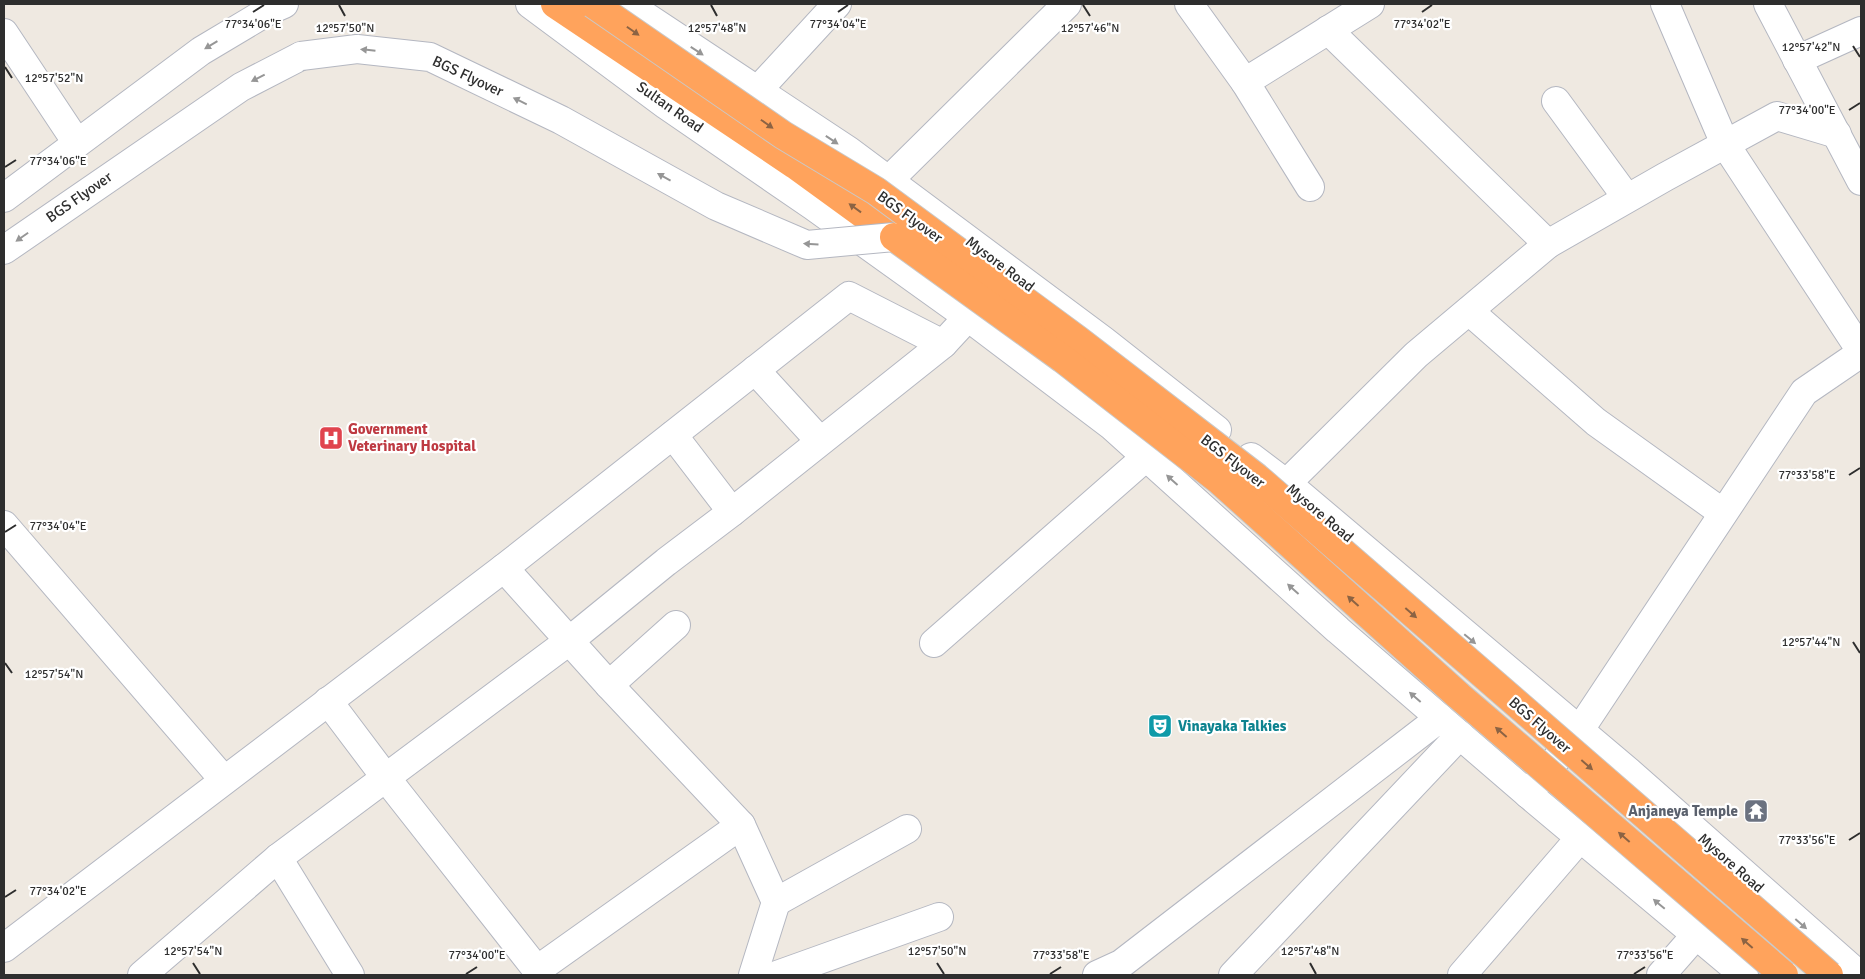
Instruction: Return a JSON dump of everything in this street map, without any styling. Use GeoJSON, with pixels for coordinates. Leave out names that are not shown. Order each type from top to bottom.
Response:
{"type":"FeatureCollection","features":[{"type":"Feature","properties":{"kind":"highway","name":"BGS Flyover"},"geometry":{"type":"LineString","coordinates":[[555,4],[795,165],[1063,359],[1220,481],[1459,696],[1784,975]]}},
{"type":"Feature","properties":{"kind":"highway","name":"BGS Flyover"},"geometry":{"type":"LineString","coordinates":[[593,4],[783,135],[876,191],[1078,340],[1256,477],[1829,975]]}},
{"type":"Feature","properties":{"kind":"street"},"geometry":{"type":"LineString","coordinates":[[4,198],[201,51],[268,11],[284,4]]}},
{"type":"Feature","properties":{"kind":"street","name":"Sultan Road"},"geometry":{"type":"LineString","coordinates":[[530,4],[666,105],[813,206],[968,317]]}},
{"type":"Feature","properties":{"kind":"street"},"geometry":{"type":"LineString","coordinates":[[757,91],[837,4]]}},
{"type":"Feature","properties":{"kind":"street"},"geometry":{"type":"LineString","coordinates":[[888,180],[1067,4]]}},
{"type":"Feature","properties":{"kind":"street"},"geometry":{"type":"LineString","coordinates":[[1189,4],[1245,82],[1310,187]]}},
{"type":"Feature","properties":{"kind":"street"},"geometry":{"type":"LineString","coordinates":[[1245,82],[1370,4]]}},
{"type":"Feature","properties":{"kind":"street"},"geometry":{"type":"LineString","coordinates":[[1528,794],[1579,731],[1804,392],[1861,352],[1725,144],[1665,4]]}},
{"type":"Feature","properties":{"kind":"street"},"geometry":{"type":"LineString","coordinates":[[1768,4],[1861,181]]}},
{"type":"Feature","properties":{"kind":"street","name":"Mysore Road"},"geometry":{"type":"LineString","coordinates":[[639,7],[757,91],[848,151],[888,180],[1104,341],[1286,484],[1629,772],[1859,975]]}},
{"type":"Feature","properties":{"kind":"street"},"geometry":{"type":"LineString","coordinates":[[1328,30],[1548,244]]}},
{"type":"Feature","properties":{"kind":"street"},"geometry":{"type":"LineString","coordinates":[[1798,60],[1861,30]]}},
{"type":"Feature","properties":{"kind":"street"},"geometry":{"type":"LineString","coordinates":[[4,33],[77,143]]}},
{"type":"Feature","properties":{"kind":"street","name":"BGS Flyover"},"geometry":{"type":"LineString","coordinates":[[4,250],[241,88],[301,56],[357,49],[430,57],[561,120],[716,206],[808,245],[894,237]]}},
{"type":"Feature","properties":{"kind":"street"},"geometry":{"type":"LineString","coordinates":[[1556,101],[1627,198]]}},
{"type":"Feature","properties":{"kind":"street"},"geometry":{"type":"LineString","coordinates":[[1286,484],[1416,355],[1548,244],[1627,198],[1777,116],[1837,134]]}},
{"type":"Feature","properties":{"kind":"street"},"geometry":{"type":"LineString","coordinates":[[4,948],[504,568],[849,296],[943,344]]}},
{"type":"Feature","properties":{"kind":"street"},"geometry":{"type":"LineString","coordinates":[[1469,311],[1596,422],[1723,513]]}},
{"type":"Feature","properties":{"kind":"street"},"geometry":{"type":"LineString","coordinates":[[142,975],[278,858],[569,641],[666,562],[732,512],[943,344],[968,317],[1112,426],[1338,630],[1528,794],[1744,975]]}},
{"type":"Feature","properties":{"kind":"street"},"geometry":{"type":"LineString","coordinates":[[755,370],[820,441]]}},
{"type":"Feature","properties":{"kind":"street"},"geometry":{"type":"LineString","coordinates":[[673,435],[732,512]]}},
{"type":"Feature","properties":{"kind":"street"},"geometry":{"type":"LineString","coordinates":[[934,643],[1146,457]]}},
{"type":"Feature","properties":{"kind":"street"},"geometry":{"type":"LineString","coordinates":[[4,525],[224,780]]}},
{"type":"Feature","properties":{"kind":"street"},"geometry":{"type":"LineString","coordinates":[[504,568],[608,685],[741,825],[776,902],[753,975]]}},
{"type":"Feature","properties":{"kind":"street"},"geometry":{"type":"LineString","coordinates":[[608,685],[676,625]]}},
{"type":"Feature","properties":{"kind":"street"},"geometry":{"type":"LineString","coordinates":[[328,701],[538,972],[741,825]]}},
{"type":"Feature","properties":{"kind":"street"},"geometry":{"type":"LineString","coordinates":[[1097,975],[1122,964],[1450,727]]}},
{"type":"Feature","properties":{"kind":"street"},"geometry":{"type":"LineString","coordinates":[[1232,975],[1450,727]]}},
{"type":"Feature","properties":{"kind":"street"},"geometry":{"type":"LineString","coordinates":[[776,902],[907,830]]}},
{"type":"Feature","properties":{"kind":"street"},"geometry":{"type":"LineString","coordinates":[[1462,975],[1580,838]]}},
{"type":"Feature","properties":{"kind":"street"},"geometry":{"type":"LineString","coordinates":[[278,858],[350,975]]}},
{"type":"Feature","properties":{"kind":"street"},"geometry":{"type":"LineString","coordinates":[[777,975],[939,918]]}},
{"type":"Feature","properties":{"kind":"street"},"geometry":{"type":"LineString","coordinates":[[1661,975],[1696,935]]}},
{"type":"Feature","properties":{"kind":"place","name":"Government Veterinary Hospital"},"geometry":{"type":"Point","coordinates":[331,438]}},
{"type":"Feature","properties":{"kind":"place","name":"Vinayaka Talkies"},"geometry":{"type":"Point","coordinates":[1160,726]}},
{"type":"Feature","properties":{"kind":"place","name":"Anjaneya Temple"},"geometry":{"type":"Point","coordinates":[1756,811]}}]}
